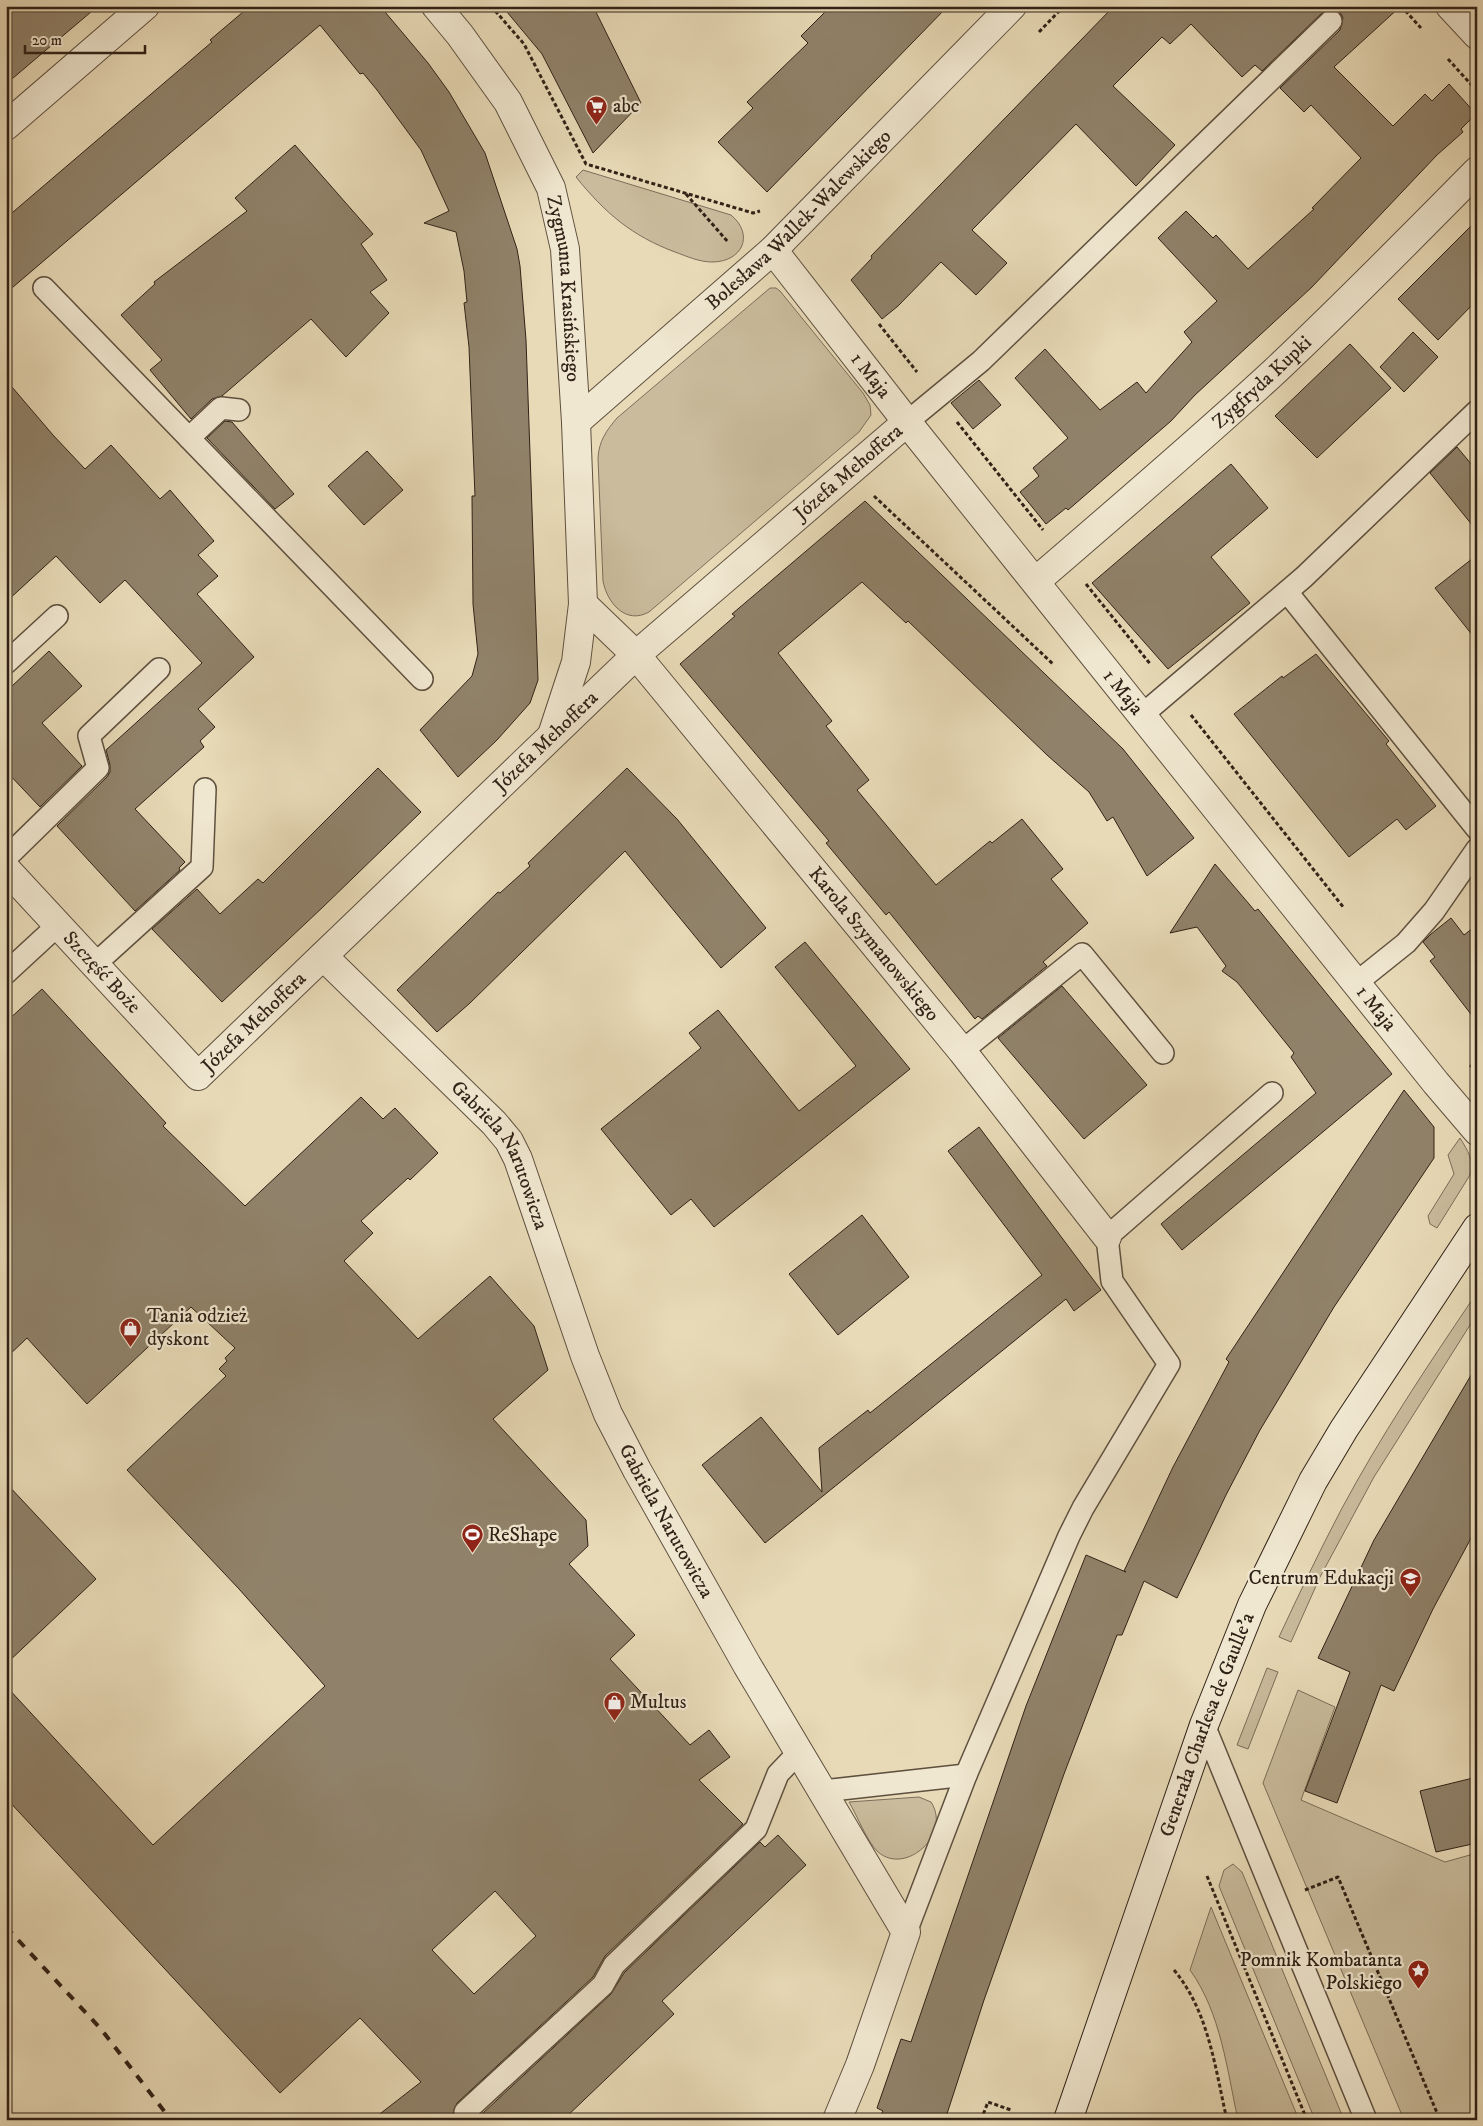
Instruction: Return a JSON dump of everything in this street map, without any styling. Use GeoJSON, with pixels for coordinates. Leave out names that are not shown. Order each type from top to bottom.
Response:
{"type":"FeatureCollection","features":[{"type":"Feature","properties":{"kind":"street"},"geometry":{"type":"LineString","coordinates":[[6,126],[145,6]]}},
{"type":"Feature","properties":{"kind":"street","name":"Zygmunta Krasińskiego"},"geometry":{"type":"LineString","coordinates":[[436,6],[460,35],[508,102],[551,188],[565,249],[576,422],[583,604],[576,662],[553,734]]}},
{"type":"Feature","properties":{"kind":"street","name":"Bolesława Wallek-Walewskiego"},"geometry":{"type":"LineString","coordinates":[[576,422],[773,250],[1012,6]]}},
{"type":"Feature","properties":{"kind":"street"},"geometry":{"type":"LineString","coordinates":[[1450,6],[1477,35]]}},
{"type":"Feature","properties":{"kind":"street","name":"Zygfryda Kupki"},"geometry":{"type":"LineString","coordinates":[[1036,581],[1189,449],[1274,372],[1358,293],[1477,171]]}},
{"type":"Feature","properties":{"kind":"street","name":"1 Maja"},"geometry":{"type":"LineString","coordinates":[[773,250],[907,422],[1436,1083],[1477,1131]]}},
{"type":"Feature","properties":{"kind":"street","name":"Józefa Mehoffera"},"geometry":{"type":"LineString","coordinates":[[198,1076],[636,655],[907,422]]}},
{"type":"Feature","properties":{"kind":"street"},"geometry":{"type":"LineString","coordinates":[[583,604],[636,655]]}},
{"type":"Feature","properties":{"kind":"street","name":"Karola Szymanowskiego"},"geometry":{"type":"LineString","coordinates":[[636,655],[962,1051],[1107,1237]]}},
{"type":"Feature","properties":{"kind":"street","name":"Szczęść Boże"},"geometry":{"type":"LineString","coordinates":[[8,872],[198,1076]]}},
{"type":"Feature","properties":{"kind":"street","name":"Gabriela Narutowicza"},"geometry":{"type":"LineString","coordinates":[[323,956],[494,1122],[508,1141],[518,1159],[585,1356],[608,1414],[637,1470],[747,1665],[906,1932]]}},
{"type":"Feature","properties":{"kind":"street","name":"Generała Charlesa de Gaulle'a"},"geometry":{"type":"LineString","coordinates":[[1068,2120],[1204,1725],[1252,1605],[1313,1481],[1370,1390],[1477,1228]]}},
{"type":"Feature","properties":{"kind":"street"},"geometry":{"type":"LineString","coordinates":[[837,2120],[860,2065],[906,1932]]}},
{"type":"Feature","properties":{"kind":"lane"},"geometry":{"type":"LineString","coordinates":[[907,422],[981,361],[1331,21]]}},
{"type":"Feature","properties":{"kind":"lane"},"geometry":{"type":"LineString","coordinates":[[44,288],[422,679]]}},
{"type":"Feature","properties":{"kind":"lane"},"geometry":{"type":"LineString","coordinates":[[189,438],[222,408],[239,410]]}},
{"type":"Feature","properties":{"kind":"lane"},"geometry":{"type":"LineString","coordinates":[[1142,715],[1287,592],[1477,411]]}},
{"type":"Feature","properties":{"kind":"lane"},"geometry":{"type":"LineString","coordinates":[[1287,592],[1477,828]]}},
{"type":"Feature","properties":{"kind":"lane"},"geometry":{"type":"LineString","coordinates":[[6,663],[58,616]]}},
{"type":"Feature","properties":{"kind":"lane"},"geometry":{"type":"LineString","coordinates":[[8,872],[98,768],[88,736],[158,669]]}},
{"type":"Feature","properties":{"kind":"lane"},"geometry":{"type":"LineString","coordinates":[[94,965],[202,867],[205,789]]}},
{"type":"Feature","properties":{"kind":"lane"},"geometry":{"type":"LineString","coordinates":[[1356,983],[1406,943],[1434,911],[1477,849]]}},
{"type":"Feature","properties":{"kind":"lane"},"geometry":{"type":"LineString","coordinates":[[6,973],[58,925]]}},
{"type":"Feature","properties":{"kind":"lane"},"geometry":{"type":"LineString","coordinates":[[962,1051],[1082,954],[1163,1054]]}},
{"type":"Feature","properties":{"kind":"lane"},"geometry":{"type":"LineString","coordinates":[[906,1932],[966,1775],[1068,1536],[1168,1364],[1112,1281],[1107,1237],[1272,1094]]}},
{"type":"Feature","properties":{"kind":"lane"},"geometry":{"type":"LineString","coordinates":[[1204,1725],[1366,2120]]}},
{"type":"Feature","properties":{"kind":"lane"},"geometry":{"type":"LineString","coordinates":[[471,2120],[465,2112],[603,1985],[614,1965],[756,1829],[778,1774],[800,1752]]}},
{"type":"Feature","properties":{"kind":"lane"},"geometry":{"type":"LineString","coordinates":[[823,1791],[966,1775]]}},
{"type":"Feature","properties":{"kind":"path"},"geometry":{"type":"LineString","coordinates":[[491,6],[524,44],[586,164],[753,213],[763,210]]}},
{"type":"Feature","properties":{"kind":"path"},"geometry":{"type":"LineString","coordinates":[[1036,34],[1064,6]]}},
{"type":"Feature","properties":{"kind":"path"},"geometry":{"type":"LineString","coordinates":[[876,322],[1349,914]]}},
{"type":"Feature","properties":{"kind":"path"},"geometry":{"type":"LineString","coordinates":[[868,490],[1055,666]]}},
{"type":"Feature","properties":{"kind":"path"},"geometry":{"type":"LineString","coordinates":[[1467,1063],[1477,1071]]}},
{"type":"Feature","properties":{"kind":"path"},"geometry":{"type":"LineString","coordinates":[[1207,1876],[1307,2120]]}},
{"type":"Feature","properties":{"kind":"path"},"geometry":{"type":"LineString","coordinates":[[1277,1902],[1338,1877],[1440,2120]]}},
{"type":"Feature","properties":{"kind":"path"},"geometry":{"type":"LineString","coordinates":[[1174,1970],[1186,1984],[1203,2018],[1227,2120]]}},
{"type":"Feature","properties":{"kind":"path"},"geometry":{"type":"LineString","coordinates":[[982,2120],[988,2102],[1011,2110]]}},
{"type":"Feature","properties":{"kind":"shaded area"},"geometry":{"type":"Polygon","coordinates":[[[583,170],[731,215],[742,231],[742,246],[731,257],[722,261],[712,262],[693,258],[645,239],[620,222],[587,190],[576,177],[583,170]]]}},
{"type":"Feature","properties":{"kind":"shaded area"},"geometry":{"type":"Polygon","coordinates":[[[770,288],[776,288],[780,291],[863,393],[870,405],[871,415],[859,432],[649,612],[633,616],[625,614],[613,604],[603,581],[598,458],[606,432],[617,418],[770,288]]]}},
{"type":"Feature","properties":{"kind":"shaded area"},"geometry":{"type":"Polygon","coordinates":[[[1460,1138],[1471,1160],[1470,1175],[1437,1228],[1430,1224],[1428,1216],[1454,1174],[1448,1155],[1460,1138]]]}},
{"type":"Feature","properties":{"kind":"shaded area"},"geometry":{"type":"Polygon","coordinates":[[[1472,1300],[1477,1303],[1477,1314],[1374,1477],[1320,1577],[1291,1642],[1279,1637],[1341,1510],[1371,1456],[1472,1300]]]}},
{"type":"Feature","properties":{"kind":"shaded area"},"geometry":{"type":"Polygon","coordinates":[[[1267,1668],[1278,1672],[1248,1749],[1237,1745],[1267,1668]]]}},
{"type":"Feature","properties":{"kind":"shaded area"},"geometry":{"type":"Polygon","coordinates":[[[1298,1690],[1335,1707],[1301,1800],[1445,1862],[1477,1853],[1477,2120],[1404,2120],[1263,1783],[1298,1690]]]}},
{"type":"Feature","properties":{"kind":"shaded area"},"geometry":{"type":"Polygon","coordinates":[[[919,1797],[931,1802],[936,1814],[936,1827],[931,1838],[923,1848],[913,1855],[901,1859],[889,1858],[874,1848],[849,1802],[919,1797]]]}},
{"type":"Feature","properties":{"kind":"shaded area"},"geometry":{"type":"Polygon","coordinates":[[[1233,1864],[1242,1872],[1344,2120],[1315,2120],[1219,1886],[1224,1870],[1233,1864]]]}},
{"type":"Feature","properties":{"kind":"shaded area"},"geometry":{"type":"Polygon","coordinates":[[[1211,1907],[1299,2120],[1238,2120],[1222,2042],[1216,2023],[1201,1987],[1190,1970],[1211,1907]]]}},
{"type":"Feature","properties":{"kind":"building"},"geometry":{"type":"Polygon","coordinates":[[[6,6],[98,6],[6,84],[6,6]]]}},
{"type":"Feature","properties":{"kind":"building"},"geometry":{"type":"Polygon","coordinates":[[[250,6],[380,6],[428,63],[449,92],[485,153],[517,249],[526,340],[538,680],[530,703],[497,740],[458,777],[420,730],[472,676],[478,654],[473,604],[472,496],[475,496],[469,347],[464,303],[467,302],[464,271],[456,232],[424,223],[449,211],[421,150],[377,90],[363,73],[360,74],[320,25],[6,293],[6,218],[212,42],[210,40],[250,6]]]}},
{"type":"Feature","properties":{"kind":"building"},"geometry":{"type":"Polygon","coordinates":[[[502,6],[593,6],[641,103],[593,153],[542,54],[502,6]]]}},
{"type":"Feature","properties":{"kind":"building"},"geometry":{"type":"Polygon","coordinates":[[[831,6],[948,6],[767,192],[718,142],[753,108],[747,102],[808,43],[801,36],[831,6]]]}},
{"type":"Feature","properties":{"kind":"building"},"geometry":{"type":"Polygon","coordinates":[[[1114,6],[1401,6],[1334,67],[1393,126],[1425,94],[1432,101],[1449,84],[1476,114],[1461,129],[1463,132],[1437,155],[1312,287],[1195,395],[1171,421],[1068,510],[1066,508],[1046,524],[1020,492],[1039,476],[1033,468],[1068,438],[1015,378],[1045,349],[1100,410],[1137,382],[1146,393],[1192,342],[1184,332],[1217,301],[1158,238],[1186,211],[1213,238],[1216,235],[1248,269],[1314,209],[1312,208],[1361,158],[1311,105],[1304,112],[1280,88],[1340,30],[1343,18],[1340,12],[1334,9],[1323,12],[1262,71],[1255,65],[1242,77],[1191,24],[1170,44],[1162,37],[1113,86],[1175,145],[1136,186],[1076,124],[972,230],[1007,263],[976,295],[941,262],[898,306],[882,319],[851,280],[872,258],[871,256],[1114,6]]]}},
{"type":"Feature","properties":{"kind":"building"},"geometry":{"type":"Polygon","coordinates":[[[295,145],[373,234],[361,244],[387,280],[370,292],[389,313],[346,357],[311,319],[222,396],[212,399],[191,419],[150,370],[162,360],[121,315],[155,284],[154,282],[247,211],[235,198],[295,145]]]}},
{"type":"Feature","properties":{"kind":"building"},"geometry":{"type":"Polygon","coordinates":[[[1477,220],[1477,300],[1438,340],[1398,299],[1477,220]]]}},
{"type":"Feature","properties":{"kind":"building"},"geometry":{"type":"Polygon","coordinates":[[[1413,332],[1438,357],[1404,392],[1380,367],[1413,332]]]}},
{"type":"Feature","properties":{"kind":"building"},"geometry":{"type":"Polygon","coordinates":[[[1350,344],[1391,388],[1317,458],[1275,416],[1350,344]]]}},
{"type":"Feature","properties":{"kind":"building"},"geometry":{"type":"Polygon","coordinates":[[[6,380],[85,469],[111,445],[160,499],[170,490],[214,541],[198,555],[218,576],[197,594],[254,657],[198,709],[215,727],[200,741],[204,747],[135,809],[185,862],[179,868],[180,870],[135,911],[57,826],[107,777],[110,772],[110,765],[106,750],[202,663],[125,580],[100,603],[56,556],[6,602],[6,380]]]}},
{"type":"Feature","properties":{"kind":"building"},"geometry":{"type":"Polygon","coordinates":[[[979,380],[1001,405],[973,429],[951,403],[979,380]]]}},
{"type":"Feature","properties":{"kind":"building"},"geometry":{"type":"Polygon","coordinates":[[[225,421],[232,422],[294,494],[275,509],[207,438],[225,421]]]}},
{"type":"Feature","properties":{"kind":"building"},"geometry":{"type":"Polygon","coordinates":[[[1457,447],[1477,471],[1477,531],[1430,473],[1457,447]]]}},
{"type":"Feature","properties":{"kind":"building"},"geometry":{"type":"Polygon","coordinates":[[[367,451],[403,490],[364,525],[328,486],[367,451]]]}},
{"type":"Feature","properties":{"kind":"building"},"geometry":{"type":"Polygon","coordinates":[[[1231,464],[1268,508],[1211,557],[1250,603],[1168,669],[1092,583],[1231,464]]]}},
{"type":"Feature","properties":{"kind":"building"},"geometry":{"type":"Polygon","coordinates":[[[865,501],[1123,749],[1194,838],[1147,876],[1113,817],[1107,821],[1089,792],[1047,755],[908,621],[906,623],[862,582],[778,653],[832,721],[826,726],[869,780],[857,790],[936,885],[990,841],[992,843],[1022,819],[1063,869],[1051,879],[1088,923],[1043,962],[1047,966],[982,1019],[978,1016],[975,1019],[889,912],[886,915],[826,843],[829,841],[680,664],[735,616],[732,614],[865,501]]]}},
{"type":"Feature","properties":{"kind":"building"},"geometry":{"type":"Polygon","coordinates":[[[1477,555],[1477,641],[1435,588],[1477,555]]]}},
{"type":"Feature","properties":{"kind":"building"},"geometry":{"type":"Polygon","coordinates":[[[49,651],[82,686],[42,723],[82,766],[40,807],[6,771],[6,684],[10,688],[49,651]]]}},
{"type":"Feature","properties":{"kind":"building"},"geometry":{"type":"Polygon","coordinates":[[[1316,654],[1389,741],[1386,744],[1436,806],[1406,830],[1397,819],[1349,857],[1234,714],[1282,676],[1283,678],[1316,654]]]}},
{"type":"Feature","properties":{"kind":"building"},"geometry":{"type":"Polygon","coordinates":[[[378,768],[421,812],[222,1002],[152,929],[197,889],[220,914],[258,879],[263,883],[378,768]]]}},
{"type":"Feature","properties":{"kind":"building"},"geometry":{"type":"Polygon","coordinates":[[[627,768],[677,819],[766,928],[721,968],[625,851],[470,1003],[437,1032],[397,990],[498,892],[500,893],[530,866],[528,863],[627,768]]]}},
{"type":"Feature","properties":{"kind":"building"},"geometry":{"type":"Polygon","coordinates":[[[1215,864],[1255,911],[1258,909],[1392,1074],[1182,1250],[1161,1224],[1316,1093],[1291,1057],[1294,1053],[1237,982],[1222,971],[1226,966],[1197,927],[1170,933],[1215,864]]]}},
{"type":"Feature","properties":{"kind":"building"},"geometry":{"type":"Polygon","coordinates":[[[1451,918],[1464,935],[1477,925],[1477,1022],[1430,961],[1435,957],[1423,942],[1451,918]]]}},
{"type":"Feature","properties":{"kind":"building"},"geometry":{"type":"Polygon","coordinates":[[[805,942],[910,1069],[714,1227],[691,1199],[671,1215],[601,1129],[701,1048],[689,1033],[718,1010],[799,1111],[856,1066],[775,967],[805,942]]]}},
{"type":"Feature","properties":{"kind":"building"},"geometry":{"type":"Polygon","coordinates":[[[1062,986],[1147,1085],[1084,1139],[998,1038],[1062,986]]]}},
{"type":"Feature","properties":{"kind":"building"},"geometry":{"type":"Polygon","coordinates":[[[42,989],[166,1123],[163,1126],[245,1206],[361,1097],[383,1119],[395,1108],[438,1153],[410,1180],[408,1178],[361,1221],[373,1233],[344,1261],[418,1339],[490,1276],[534,1326],[548,1370],[493,1419],[586,1520],[588,1546],[569,1564],[635,1635],[610,1659],[690,1745],[709,1730],[730,1757],[699,1780],[743,1824],[605,1956],[593,1977],[457,2103],[453,2113],[455,2120],[372,2120],[421,2082],[360,2018],[280,2093],[6,1798],[6,1686],[153,1845],[325,1686],[239,1589],[127,1470],[226,1376],[219,1369],[227,1361],[225,1358],[235,1348],[191,1307],[87,1404],[27,1338],[6,1358],[6,1022],[42,989]],[[495,1891],[432,1950],[474,1994],[536,1936],[495,1891]]]}},
{"type":"Feature","properties":{"kind":"building"},"geometry":{"type":"Polygon","coordinates":[[[1404,1090],[1434,1127],[1434,1158],[1334,1307],[1260,1430],[1226,1495],[1177,1598],[1144,1581],[1122,1635],[1117,1635],[1064,1774],[984,2000],[945,2120],[878,2120],[883,2111],[877,2108],[901,2039],[911,2042],[1026,1706],[1086,1555],[1126,1572],[1124,1571],[1173,1467],[1229,1362],[1226,1359],[1404,1090]]]}},
{"type":"Feature","properties":{"kind":"building"},"geometry":{"type":"Polygon","coordinates":[[[979,1127],[1101,1290],[1074,1311],[1066,1299],[765,1543],[702,1465],[761,1417],[822,1492],[819,1448],[868,1410],[870,1413],[1042,1275],[948,1151],[979,1127]]]}},
{"type":"Feature","properties":{"kind":"building"},"geometry":{"type":"Polygon","coordinates":[[[862,1215],[909,1277],[838,1335],[789,1274],[862,1215]]]}},
{"type":"Feature","properties":{"kind":"building"},"geometry":{"type":"Polygon","coordinates":[[[1477,1365],[1477,1527],[1433,1609],[1394,1691],[1381,1685],[1337,1803],[1305,1791],[1350,1672],[1318,1658],[1374,1540],[1477,1365]]]}},
{"type":"Feature","properties":{"kind":"building"},"geometry":{"type":"Polygon","coordinates":[[[6,1483],[96,1579],[6,1664],[6,1483]]]}},
{"type":"Feature","properties":{"kind":"building"},"geometry":{"type":"Polygon","coordinates":[[[1477,1777],[1477,1843],[1436,1852],[1420,1791],[1477,1777]]]}},
{"type":"Feature","properties":{"kind":"building"},"geometry":{"type":"Polygon","coordinates":[[[778,1835],[806,1865],[662,2001],[674,2014],[563,2120],[483,2120],[482,2114],[611,1994],[624,1973],[760,1842],[765,1847],[778,1835]]]}},
{"type":"Feature","properties":{"kind":"railway"},"geometry":{"type":"LineString","coordinates":[[6,1927],[101,2029],[171,2120]]}},
{"type":"Feature","properties":{"kind":"place","name":"abc"},"geometry":{"type":"Point","coordinates":[597,125]}},
{"type":"Feature","properties":{"kind":"place","name":"Tania odzież dyskont"},"geometry":{"type":"Point","coordinates":[131,1347]}},
{"type":"Feature","properties":{"kind":"place","name":"ReShape"},"geometry":{"type":"Point","coordinates":[472,1554]}},
{"type":"Feature","properties":{"kind":"place","name":"Centrum Edukacji"},"geometry":{"type":"Point","coordinates":[1410,1597]}},
{"type":"Feature","properties":{"kind":"place","name":"Multus"},"geometry":{"type":"Point","coordinates":[614,1721]}},
{"type":"Feature","properties":{"kind":"place","name":"Pomnik Kombatanta Polskiego"},"geometry":{"type":"Point","coordinates":[1418,1990]}}]}
